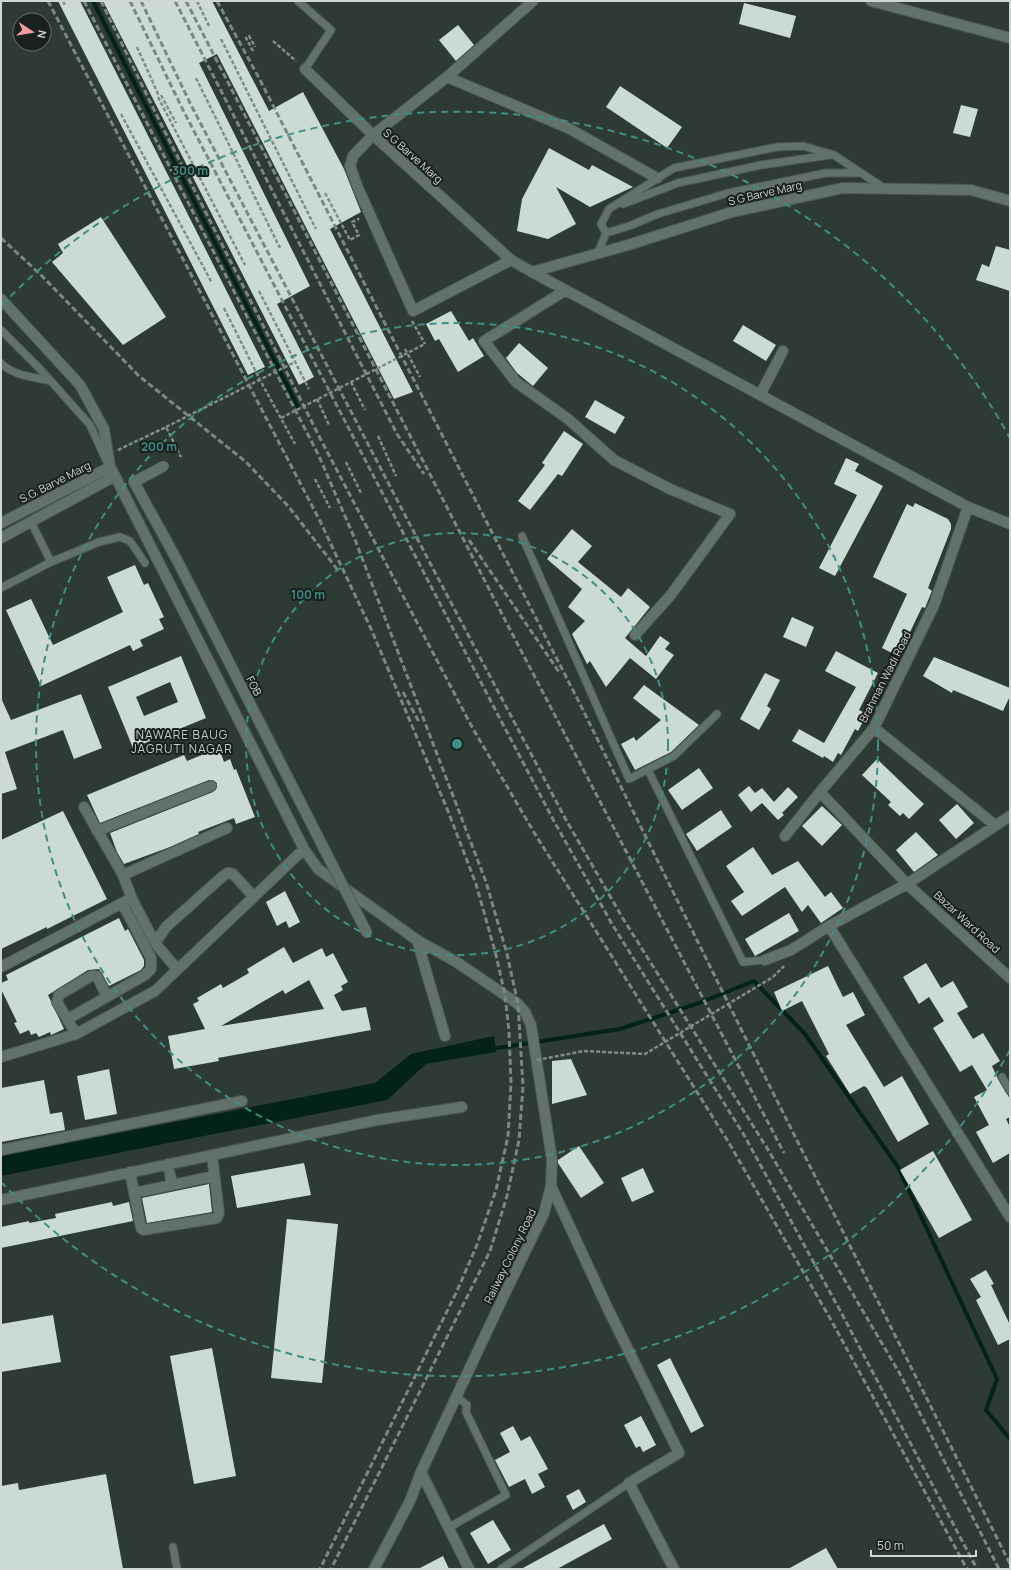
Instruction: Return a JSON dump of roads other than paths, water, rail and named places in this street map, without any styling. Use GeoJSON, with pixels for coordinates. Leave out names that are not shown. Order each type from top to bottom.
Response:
{"type":"FeatureCollection","features":[{"type":"Feature","properties":{"kind":"street","name":"S G Barve Marg"},"geometry":{"type":"LineString","coordinates":[[533,1],[447,77],[373,135],[511,260],[968,507],[1010,524]]}},
{"type":"Feature","properties":{"kind":"street"},"geometry":{"type":"LineString","coordinates":[[871,1],[1010,38]]}},
{"type":"Feature","properties":{"kind":"street"},"geometry":{"type":"LineString","coordinates":[[304,69],[373,135],[354,156],[350,166],[412,315],[511,260]]}},
{"type":"Feature","properties":{"kind":"street"},"geometry":{"type":"LineString","coordinates":[[447,77],[568,128],[657,178]]}},
{"type":"Feature","properties":{"kind":"street","name":"S G Barve Marg"},"geometry":{"type":"LineString","coordinates":[[532,272],[732,212],[843,188],[971,190],[1010,201]]}},
{"type":"Feature","properties":{"kind":"street"},"geometry":{"type":"LineString","coordinates":[[566,290],[484,341],[516,382],[568,419],[614,460],[670,489],[730,514],[670,596],[635,635]]}},
{"type":"Feature","properties":{"kind":"street","name":"Railway Colony Road"},"geometry":{"type":"LineString","coordinates":[[1,299],[80,385],[104,429],[112,472],[304,849],[318,869],[417,940],[458,963],[514,1001],[525,1012],[531,1025],[552,1160],[552,1186],[544,1213],[456,1396],[421,1472],[410,1501],[374,1569]]}},
{"type":"Feature","properties":{"kind":"street"},"geometry":{"type":"LineString","coordinates":[[760,395],[783,351]]}},
{"type":"Feature","properties":{"kind":"street","name":"FOB"},"geometry":{"type":"LineString","coordinates":[[164,466],[134,482],[178,562],[367,933]]}},
{"type":"Feature","properties":{"kind":"street"},"geometry":{"type":"LineString","coordinates":[[1,537],[31,522],[112,472]]}},
{"type":"Feature","properties":{"kind":"street","name":"S.G. Barve Marg"},"geometry":{"type":"LineString","coordinates":[[1,523],[112,472]]}},
{"type":"Feature","properties":{"kind":"street","name":"Brahman Wadi Road"},"geometry":{"type":"LineString","coordinates":[[785,836],[874,728],[934,605],[968,507]]}},
{"type":"Feature","properties":{"kind":"street"},"geometry":{"type":"LineString","coordinates":[[874,728],[995,825]]}},
{"type":"Feature","properties":{"kind":"street"},"geometry":{"type":"LineString","coordinates":[[97,831],[211,786]]}},
{"type":"Feature","properties":{"kind":"street","name":"Bazar Ward Road"},"geometry":{"type":"LineString","coordinates":[[820,792],[907,884],[1010,978]]}},
{"type":"Feature","properties":{"kind":"street"},"geometry":{"type":"LineString","coordinates":[[84,807],[123,876],[132,899],[155,943],[177,969]]}},
{"type":"Feature","properties":{"kind":"street"},"geometry":{"type":"LineString","coordinates":[[765,960],[791,950],[829,926],[907,884],[1010,816]]}},
{"type":"Feature","properties":{"kind":"street"},"geometry":{"type":"LineString","coordinates":[[123,876],[227,828]]}},
{"type":"Feature","properties":{"kind":"street"},"geometry":{"type":"LineString","coordinates":[[1,1057],[76,1034],[156,991],[177,969],[304,849]]}},
{"type":"Feature","properties":{"kind":"street"},"geometry":{"type":"LineString","coordinates":[[155,943],[166,927],[222,876],[228,873],[233,874],[254,897]]}},
{"type":"Feature","properties":{"kind":"street"},"geometry":{"type":"LineString","coordinates":[[1,967],[132,899]]}},
{"type":"Feature","properties":{"kind":"street"},"geometry":{"type":"LineString","coordinates":[[68,1019],[145,975],[151,969],[151,958],[122,904]]}},
{"type":"Feature","properties":{"kind":"street"},"geometry":{"type":"LineString","coordinates":[[829,926],[1009,1211]]}},
{"type":"Feature","properties":{"kind":"street"},"geometry":{"type":"LineString","coordinates":[[417,940],[445,1036]]}},
{"type":"Feature","properties":{"kind":"street"},"geometry":{"type":"LineString","coordinates":[[76,1034],[57,1002],[59,996],[91,976],[97,976],[107,997]]}},
{"type":"Feature","properties":{"kind":"street"},"geometry":{"type":"LineString","coordinates":[[1,1150],[242,1101]]}},
{"type":"Feature","properties":{"kind":"street"},"geometry":{"type":"LineString","coordinates":[[1,1200],[377,1120],[462,1107]]}},
{"type":"Feature","properties":{"kind":"street"},"geometry":{"type":"LineString","coordinates":[[130,1172],[141,1228],[143,1230],[217,1218],[219,1213],[212,1155]]}},
{"type":"Feature","properties":{"kind":"street"},"geometry":{"type":"LineString","coordinates":[[168,1164],[172,1185]]}},
{"type":"Feature","properties":{"kind":"street"},"geometry":{"type":"LineString","coordinates":[[134,1193],[214,1176]]}},
{"type":"Feature","properties":{"kind":"street"},"geometry":{"type":"LineString","coordinates":[[552,1186],[608,1310],[679,1453],[629,1483],[674,1569]]}},
{"type":"Feature","properties":{"kind":"street"},"geometry":{"type":"LineString","coordinates":[[421,1472],[469,1569]]}},
{"type":"Feature","properties":{"kind":"lane"},"geometry":{"type":"LineString","coordinates":[[298,1],[331,30],[304,69]]}},
{"type":"Feature","properties":{"kind":"lane"},"geometry":{"type":"LineString","coordinates":[[606,233],[601,224],[609,209],[674,168],[777,147],[803,146],[834,155],[859,173],[884,188]]}},
{"type":"Feature","properties":{"kind":"lane"},"geometry":{"type":"LineString","coordinates":[[609,209],[678,182],[761,164],[834,155]]}},
{"type":"Feature","properties":{"kind":"lane"},"geometry":{"type":"LineString","coordinates":[[606,233],[658,214],[728,193],[826,173],[859,173]]}},
{"type":"Feature","properties":{"kind":"lane"},"geometry":{"type":"LineString","coordinates":[[598,253],[606,233]]}},
{"type":"Feature","properties":{"kind":"lane"},"geometry":{"type":"LineString","coordinates":[[1,330],[51,381],[90,425],[112,472]]}},
{"type":"Feature","properties":{"kind":"lane"},"geometry":{"type":"LineString","coordinates":[[1,363],[6,369],[21,375],[51,381]]}},
{"type":"Feature","properties":{"kind":"lane"},"geometry":{"type":"LineString","coordinates":[[31,522],[51,562]]}},
{"type":"Feature","properties":{"kind":"lane"},"geometry":{"type":"LineString","coordinates":[[522,536],[629,780],[674,756],[717,714]]}},
{"type":"Feature","properties":{"kind":"lane"},"geometry":{"type":"LineString","coordinates":[[1,588],[51,562],[99,542],[120,537],[130,541],[145,563]]}},
{"type":"Feature","properties":{"kind":"lane"},"geometry":{"type":"LineString","coordinates":[[648,770],[743,962],[765,960]]}},
{"type":"Feature","properties":{"kind":"lane"},"geometry":{"type":"LineString","coordinates":[[1002,1077],[1010,1091]]}},
{"type":"Feature","properties":{"kind":"lane"},"geometry":{"type":"LineString","coordinates":[[448,1528],[506,1494],[466,1412],[466,1404],[456,1396]]}},
{"type":"Feature","properties":{"kind":"lane"},"geometry":{"type":"LineString","coordinates":[[501,1569],[629,1483]]}},
{"type":"Feature","properties":{"kind":"lane"},"geometry":{"type":"LineString","coordinates":[[173,1547],[177,1569]]}},
{"type":"Feature","properties":{"kind":"waterway"},"geometry":{"type":"LineString","coordinates":[[93,1],[298,407]]}},
{"type":"Feature","properties":{"kind":"waterway"},"geometry":{"type":"LineString","coordinates":[[491,1049],[620,1029],[699,1003],[754,981],[805,1034],[898,1167],[997,1379],[986,1410],[1010,1439]]}},
{"type":"Feature","properties":{"kind":"railway"},"geometry":{"type":"LineString","coordinates":[[48,1],[320,521],[372,631],[448,811],[476,884],[496,955],[505,995],[509,1032],[511,1083],[508,1136],[496,1190],[477,1245],[457,1291],[320,1569]]}},
{"type":"Feature","properties":{"kind":"railway"},"geometry":{"type":"LineString","coordinates":[[84,1],[319,456],[354,537],[486,882],[507,954],[518,1004],[523,1086],[519,1140],[507,1196],[490,1251],[331,1569]]}},
{"type":"Feature","properties":{"kind":"railway"},"geometry":{"type":"LineString","coordinates":[[101,1],[161,124],[321,440],[472,727],[535,834],[729,1143],[831,1320],[967,1569]]}},
{"type":"Feature","properties":{"kind":"railway"},"geometry":{"type":"LineString","coordinates":[[130,1],[183,110],[555,823],[612,924],[744,1135],[843,1316],[977,1569]]}},
{"type":"Feature","properties":{"kind":"railway"},"geometry":{"type":"LineString","coordinates":[[141,1],[191,105],[565,818],[622,917],[767,1148],[900,1374],[999,1569]]}},
{"type":"Feature","properties":{"kind":"railway"},"geometry":{"type":"LineString","coordinates":[[175,1],[397,434],[424,474]]}},
{"type":"Feature","properties":{"kind":"railway"},"geometry":{"type":"LineString","coordinates":[[186,1],[504,618],[784,1153]]}},
{"type":"Feature","properties":{"kind":"railway"},"geometry":{"type":"LineString","coordinates":[[217,1],[259,78],[579,702],[742,1031],[1010,1564]]}},
{"type":"Feature","properties":{"kind":"railway"},"geometry":{"type":"LineString","coordinates":[[1,238],[41,275],[139,376],[246,462],[289,507],[339,572]]}},
{"type":"Feature","properties":{"kind":"railway"},"geometry":{"type":"LineString","coordinates":[[469,540],[559,672]]}},
{"type":"Feature","properties":{"kind":"railway"},"geometry":{"type":"LineString","coordinates":[[403,692],[419,722]]}},
{"type":"Feature","properties":{"kind":"district","name":"NAWARE BAUG JAGRUTI NAGAR"},"geometry":{"type":"Point","coordinates":[182,742]}}]}
